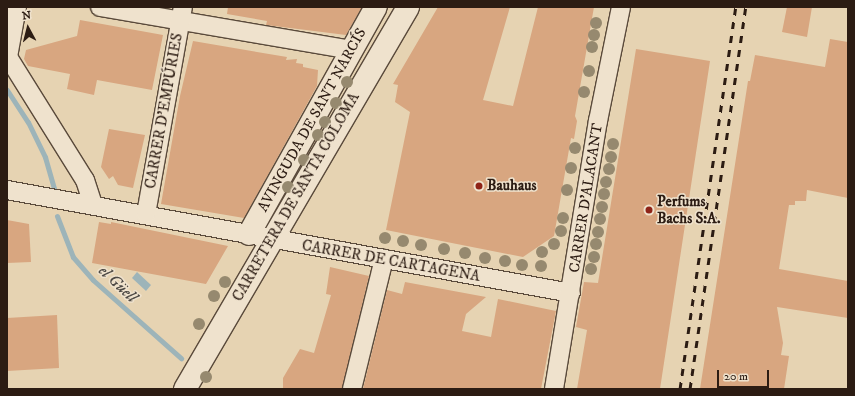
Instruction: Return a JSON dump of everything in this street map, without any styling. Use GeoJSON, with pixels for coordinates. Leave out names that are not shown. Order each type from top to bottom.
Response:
{"type":"FeatureCollection","features":[{"type":"Feature","properties":{"kind":"street"},"geometry":{"type":"LineString","coordinates":[[17,7],[8,57],[85,180],[93,205]]}},
{"type":"Feature","properties":{"kind":"street"},"geometry":{"type":"LineString","coordinates":[[100,7],[181,14],[352,50]]}},
{"type":"Feature","properties":{"kind":"street","name":"AVINGUDA DE SANT NARCÍS"},"geometry":{"type":"LineString","coordinates":[[248,234],[376,7]]}},
{"type":"Feature","properties":{"kind":"street","name":"AVINGUDA DE SANT NARCÍS"},"geometry":{"type":"LineString","coordinates":[[383,51],[390,7]]}},
{"type":"Feature","properties":{"kind":"street","name":"CARRETERA DE SANTA COLOMA"},"geometry":{"type":"LineString","coordinates":[[185,389],[359,88],[383,51],[408,7]]}},
{"type":"Feature","properties":{"kind":"street","name":"CARRER D'ALACANT"},"geometry":{"type":"LineString","coordinates":[[554,389],[571,293],[598,121],[621,7]]}},
{"type":"Feature","properties":{"kind":"street","name":"CARRER D'EMPÚRIES"},"geometry":{"type":"LineString","coordinates":[[146,214],[181,14]]}},
{"type":"Feature","properties":{"kind":"street","name":"CARRER DE CARTAGENA"},"geometry":{"type":"LineString","coordinates":[[7,190],[146,214],[571,293]]}},
{"type":"Feature","properties":{"kind":"street"},"geometry":{"type":"LineString","coordinates":[[352,389],[384,259]]}},
{"type":"Feature","properties":{"kind":"water"},"geometry":{"type":"Polygon","coordinates":[[[137,272],[151,285],[146,291],[132,278],[137,272]]]}},
{"type":"Feature","properties":{"kind":"building"},"geometry":{"type":"Polygon","coordinates":[[[228,7],[362,7],[346,35],[266,25],[267,21],[227,14],[228,7]]]}},
{"type":"Feature","properties":{"kind":"building","name":"Bauhaus"},"geometry":{"type":"Polygon","coordinates":[[[438,7],[510,7],[483,100],[513,106],[538,7],[594,7],[575,116],[577,121],[574,139],[571,138],[554,236],[523,257],[386,230],[410,112],[395,102],[398,85],[393,84],[438,7]]]}},
{"type":"Feature","properties":{"kind":"building"},"geometry":{"type":"Polygon","coordinates":[[[787,7],[812,7],[807,37],[782,32],[787,7]]]}},
{"type":"Feature","properties":{"kind":"building"},"geometry":{"type":"Polygon","coordinates":[[[80,20],[163,35],[152,90],[97,80],[94,95],[67,89],[70,74],[28,66],[24,59],[26,50],[77,36],[80,20]]]}},
{"type":"Feature","properties":{"kind":"building"},"geometry":{"type":"Polygon","coordinates":[[[830,39],[848,42],[848,198],[807,190],[806,201],[795,201],[795,205],[789,205],[779,269],[848,281],[848,318],[777,307],[783,343],[781,355],[789,356],[784,389],[700,389],[748,81],[750,81],[755,55],[825,67],[830,39]]]}},
{"type":"Feature","properties":{"kind":"building"},"geometry":{"type":"Polygon","coordinates":[[[193,41],[287,57],[286,60],[297,59],[296,63],[303,64],[303,67],[318,70],[317,86],[244,218],[161,204],[180,96],[193,41]]]}},
{"type":"Feature","properties":{"kind":"building","name":"Perfums Bachs S.A."},"geometry":{"type":"Polygon","coordinates":[[[636,49],[710,61],[660,389],[577,389],[587,330],[576,327],[584,282],[598,283],[636,49]]]}},
{"type":"Feature","properties":{"kind":"building"},"geometry":{"type":"Polygon","coordinates":[[[109,129],[145,135],[133,188],[118,185],[113,176],[109,179],[101,167],[109,129]]]}},
{"type":"Feature","properties":{"kind":"building"},"geometry":{"type":"Polygon","coordinates":[[[7,220],[29,224],[31,262],[7,263],[7,220]]]}},
{"type":"Feature","properties":{"kind":"building"},"geometry":{"type":"Polygon","coordinates":[[[99,222],[111,224],[111,222],[228,246],[206,284],[92,263],[99,222]]]}},
{"type":"Feature","properties":{"kind":"building"},"geometry":{"type":"Polygon","coordinates":[[[330,267],[369,276],[342,389],[283,389],[283,378],[300,349],[314,353],[331,295],[326,294],[330,267]]]}},
{"type":"Feature","properties":{"kind":"building"},"geometry":{"type":"Polygon","coordinates":[[[405,282],[486,297],[466,314],[462,331],[491,337],[498,299],[556,311],[541,389],[363,389],[387,290],[402,294],[405,282]]]}},
{"type":"Feature","properties":{"kind":"building"},"geometry":{"type":"Polygon","coordinates":[[[57,315],[59,368],[7,371],[7,318],[57,315]]]}},
{"type":"Feature","properties":{"kind":"waterway","name":"el Güell"},"geometry":{"type":"LineString","coordinates":[[7,90],[28,122],[45,157],[54,189]]}},
{"type":"Feature","properties":{"kind":"waterway","name":"el Güell"},"geometry":{"type":"LineString","coordinates":[[57,216],[73,257],[93,280],[181,358]]}},
{"type":"Feature","properties":{"kind":"railway"},"geometry":{"type":"LineString","coordinates":[[680,389],[736,7]]}},
{"type":"Feature","properties":{"kind":"railway"},"geometry":{"type":"LineString","coordinates":[[690,389],[746,7]]}},
{"type":"Feature","properties":{"kind":"place","name":"Bauhaus"},"geometry":{"type":"Point","coordinates":[479,186]}},
{"type":"Feature","properties":{"kind":"place","name":"Perfums Bachs S.A."},"geometry":{"type":"Point","coordinates":[649,210]}}]}
